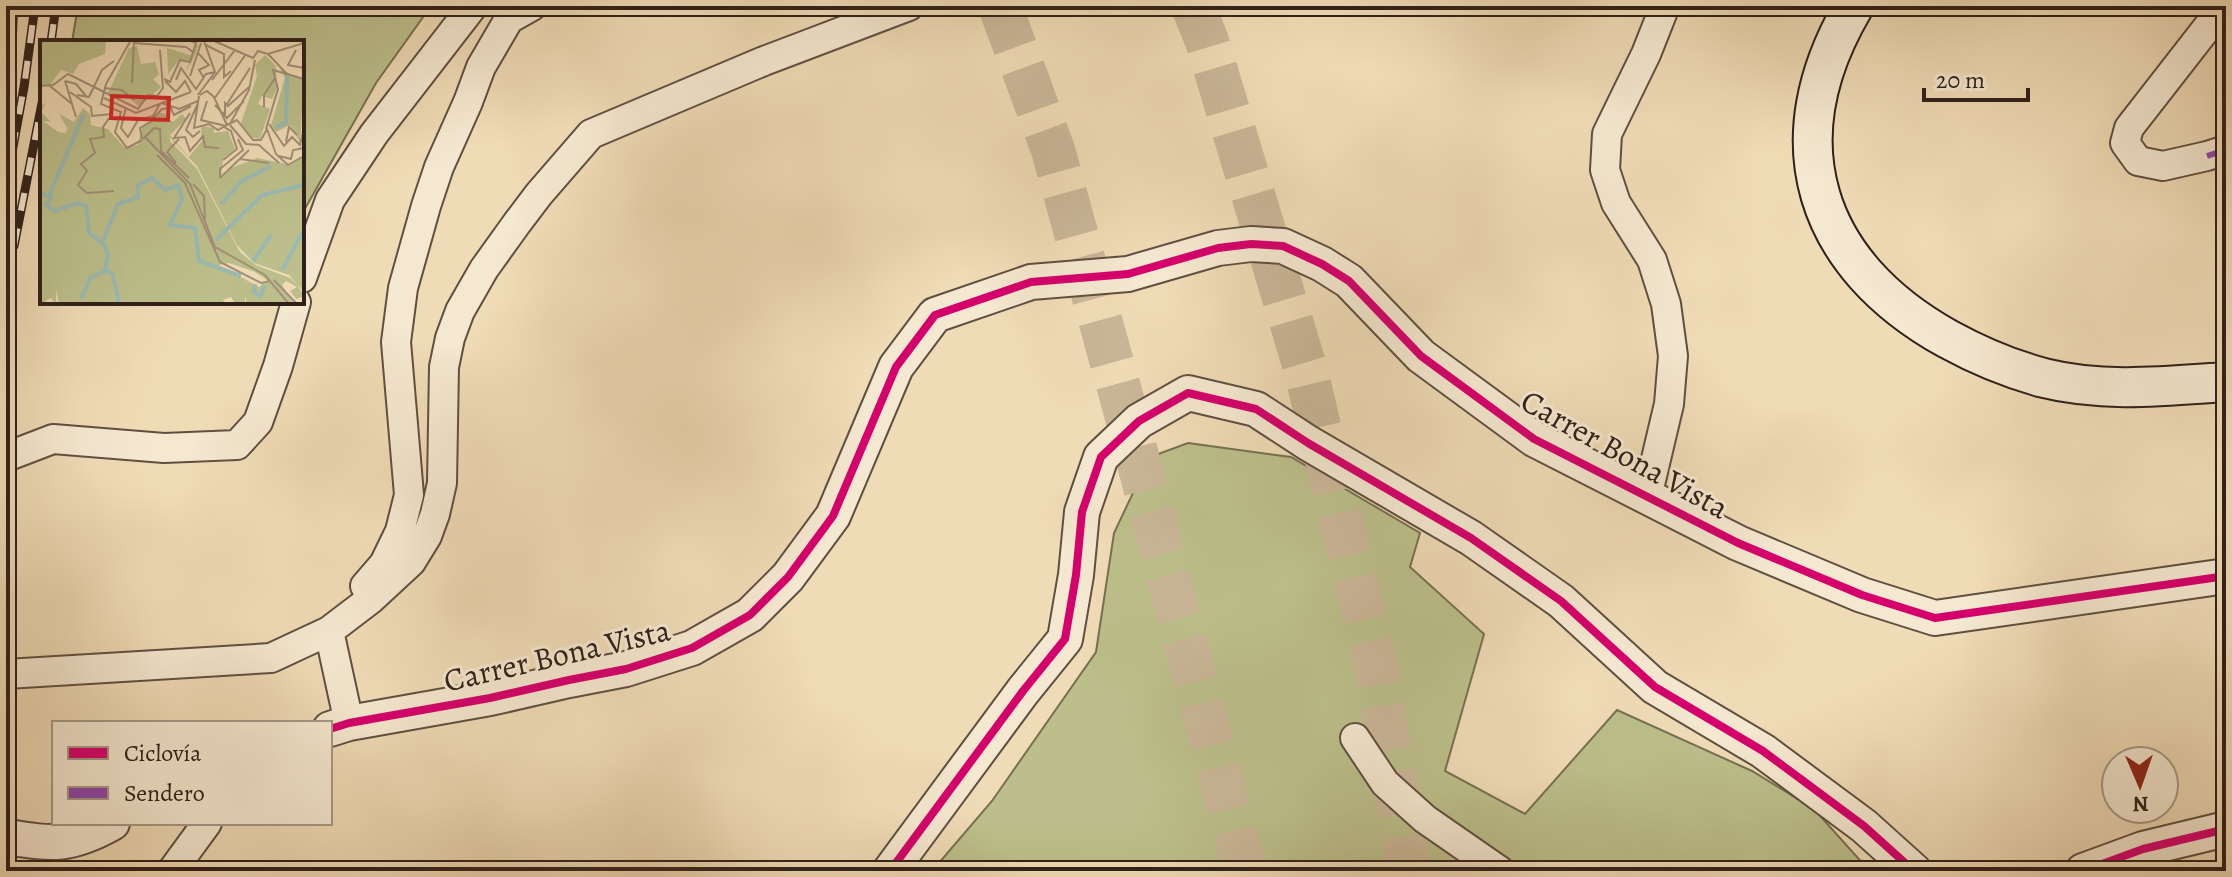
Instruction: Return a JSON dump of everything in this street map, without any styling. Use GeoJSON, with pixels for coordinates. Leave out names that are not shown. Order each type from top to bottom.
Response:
{"type":"FeatureCollection","features":[{"type":"Feature","properties":{"kind":"main road"},"geometry":{"type":"LineString","coordinates":[[1854,6],[1829,57],[1815,99],[1811,139],[1814,166],[1829,222],[1846,253],[1888,299],[1936,333],[1984,359],[2047,379],[2122,389],[2226,382]]}},
{"type":"Feature","properties":{"kind":"street"},"geometry":{"type":"LineString","coordinates":[[304,272],[330,200],[374,134],[473,6]]}},
{"type":"Feature","properties":{"kind":"street"},"geometry":{"type":"LineString","coordinates":[[340,726],[329,631],[384,564],[400,531],[409,495],[396,342],[403,288],[439,167],[481,67],[509,19],[532,6]]}},
{"type":"Feature","properties":{"kind":"street"},"geometry":{"type":"LineString","coordinates":[[6,674],[271,658],[329,631],[371,599],[411,562],[427,536],[442,483],[444,367],[460,311],[484,269],[524,213],[591,134],[764,61],[909,6]]}},
{"type":"Feature","properties":{"kind":"street"},"geometry":{"type":"LineString","coordinates":[[1647,497],[1669,404],[1673,356],[1666,304],[1652,260],[1616,203],[1605,170],[1607,134],[1646,54],[1665,6]]}},
{"type":"Feature","properties":{"kind":"street"},"geometry":{"type":"LineString","coordinates":[[2224,6],[2129,128],[2125,143],[2138,161],[2163,166],[2220,159],[2219,134],[2226,129]]}},
{"type":"Feature","properties":{"kind":"street","name":"Carrer Bona Vista"},"geometry":{"type":"LineString","coordinates":[[340,726],[626,669],[692,648],[750,615],[788,577],[833,516],[896,367],[935,315],[1031,282],[1128,274],[1218,248],[1251,244],[1283,246],[1349,281],[1421,356],[1534,439],[1738,543],[1862,595],[1935,618],[2226,576]]}},
{"type":"Feature","properties":{"kind":"street"},"geometry":{"type":"LineString","coordinates":[[6,457],[53,439],[164,448],[237,445],[258,422],[295,304]]}},
{"type":"Feature","properties":{"kind":"street"},"geometry":{"type":"LineString","coordinates":[[890,871],[1065,639],[1076,575],[1082,512],[1101,457],[1139,421],[1188,393],[1256,409],[1308,443],[1471,538],[1561,601],[1655,687],[1763,751],[1864,826],[1914,871]]}},
{"type":"Feature","properties":{"kind":"street"},"geometry":{"type":"LineString","coordinates":[[1355,738],[1385,783],[1425,819],[1500,871]]}},
{"type":"Feature","properties":{"kind":"street"},"geometry":{"type":"LineString","coordinates":[[6,837],[63,843],[90,835],[108,825]]}},
{"type":"Feature","properties":{"kind":"street"},"geometry":{"type":"LineString","coordinates":[[172,871],[206,825]]}},
{"type":"Feature","properties":{"kind":"street"},"geometry":{"type":"LineString","coordinates":[[2083,871],[2143,849],[2226,829]]}},
{"type":"Feature","properties":{"kind":"green space"},"geometry":{"type":"Polygon","coordinates":[[[6,6],[18,6],[12,89],[6,85],[6,6]]]}},
{"type":"Feature","properties":{"kind":"green space"},"geometry":{"type":"Polygon","coordinates":[[[78,6],[431,6],[376,83],[304,210],[304,40],[72,40],[78,6]]]}},
{"type":"Feature","properties":{"kind":"green space"},"geometry":{"type":"Polygon","coordinates":[[[1188,443],[1291,457],[1420,533],[1410,567],[1484,634],[1445,771],[1525,814],[1617,710],[1752,771],[1814,809],[1873,871],[932,871],[992,801],[1096,652],[1114,533],[1150,457],[1188,443]]]}},
{"type":"Feature","properties":{"kind":"tunnel"},"geometry":{"type":"LineString","coordinates":[[1000,6],[1053,150],[1124,406],[1245,871]]}},
{"type":"Feature","properties":{"kind":"tunnel"},"geometry":{"type":"LineString","coordinates":[[1193,6],[1207,41],[1306,371],[1376,667],[1409,871]]}},
{"type":"Feature","properties":{"kind":"railway"},"geometry":{"type":"LineString","coordinates":[[6,185],[35,6]]}},
{"type":"Feature","properties":{"kind":"railway"},"geometry":{"type":"LineString","coordinates":[[51,40],[56,6]]}},
{"type":"Feature","properties":{"kind":"railway"},"geometry":{"type":"LineString","coordinates":[[14,246],[40,113]]}},
{"type":"Feature","properties":{"kind":"marked path"},"geometry":{"type":"LineString","coordinates":[[2207,156],[2226,150]]}},
{"type":"Feature","properties":{"kind":"cycle path"},"geometry":{"type":"LineString","coordinates":[[332,728],[626,669],[692,648],[750,615],[788,577],[833,516],[896,367],[935,315],[1031,282],[1128,274],[1218,248],[1251,244],[1283,246],[1349,281],[1421,356],[1534,439],[1738,543],[1862,595],[1935,618],[2226,576]]}},
{"type":"Feature","properties":{"kind":"cycle path"},"geometry":{"type":"LineString","coordinates":[[890,871],[1065,639],[1076,575],[1082,512],[1101,457],[1139,421],[1188,393],[1256,409],[1308,443],[1471,538],[1561,601],[1655,687],[1763,751],[1864,826],[1914,871]]}},
{"type":"Feature","properties":{"kind":"cycle path"},"geometry":{"type":"LineString","coordinates":[[2083,871],[2143,849],[2226,829]]}}]}
